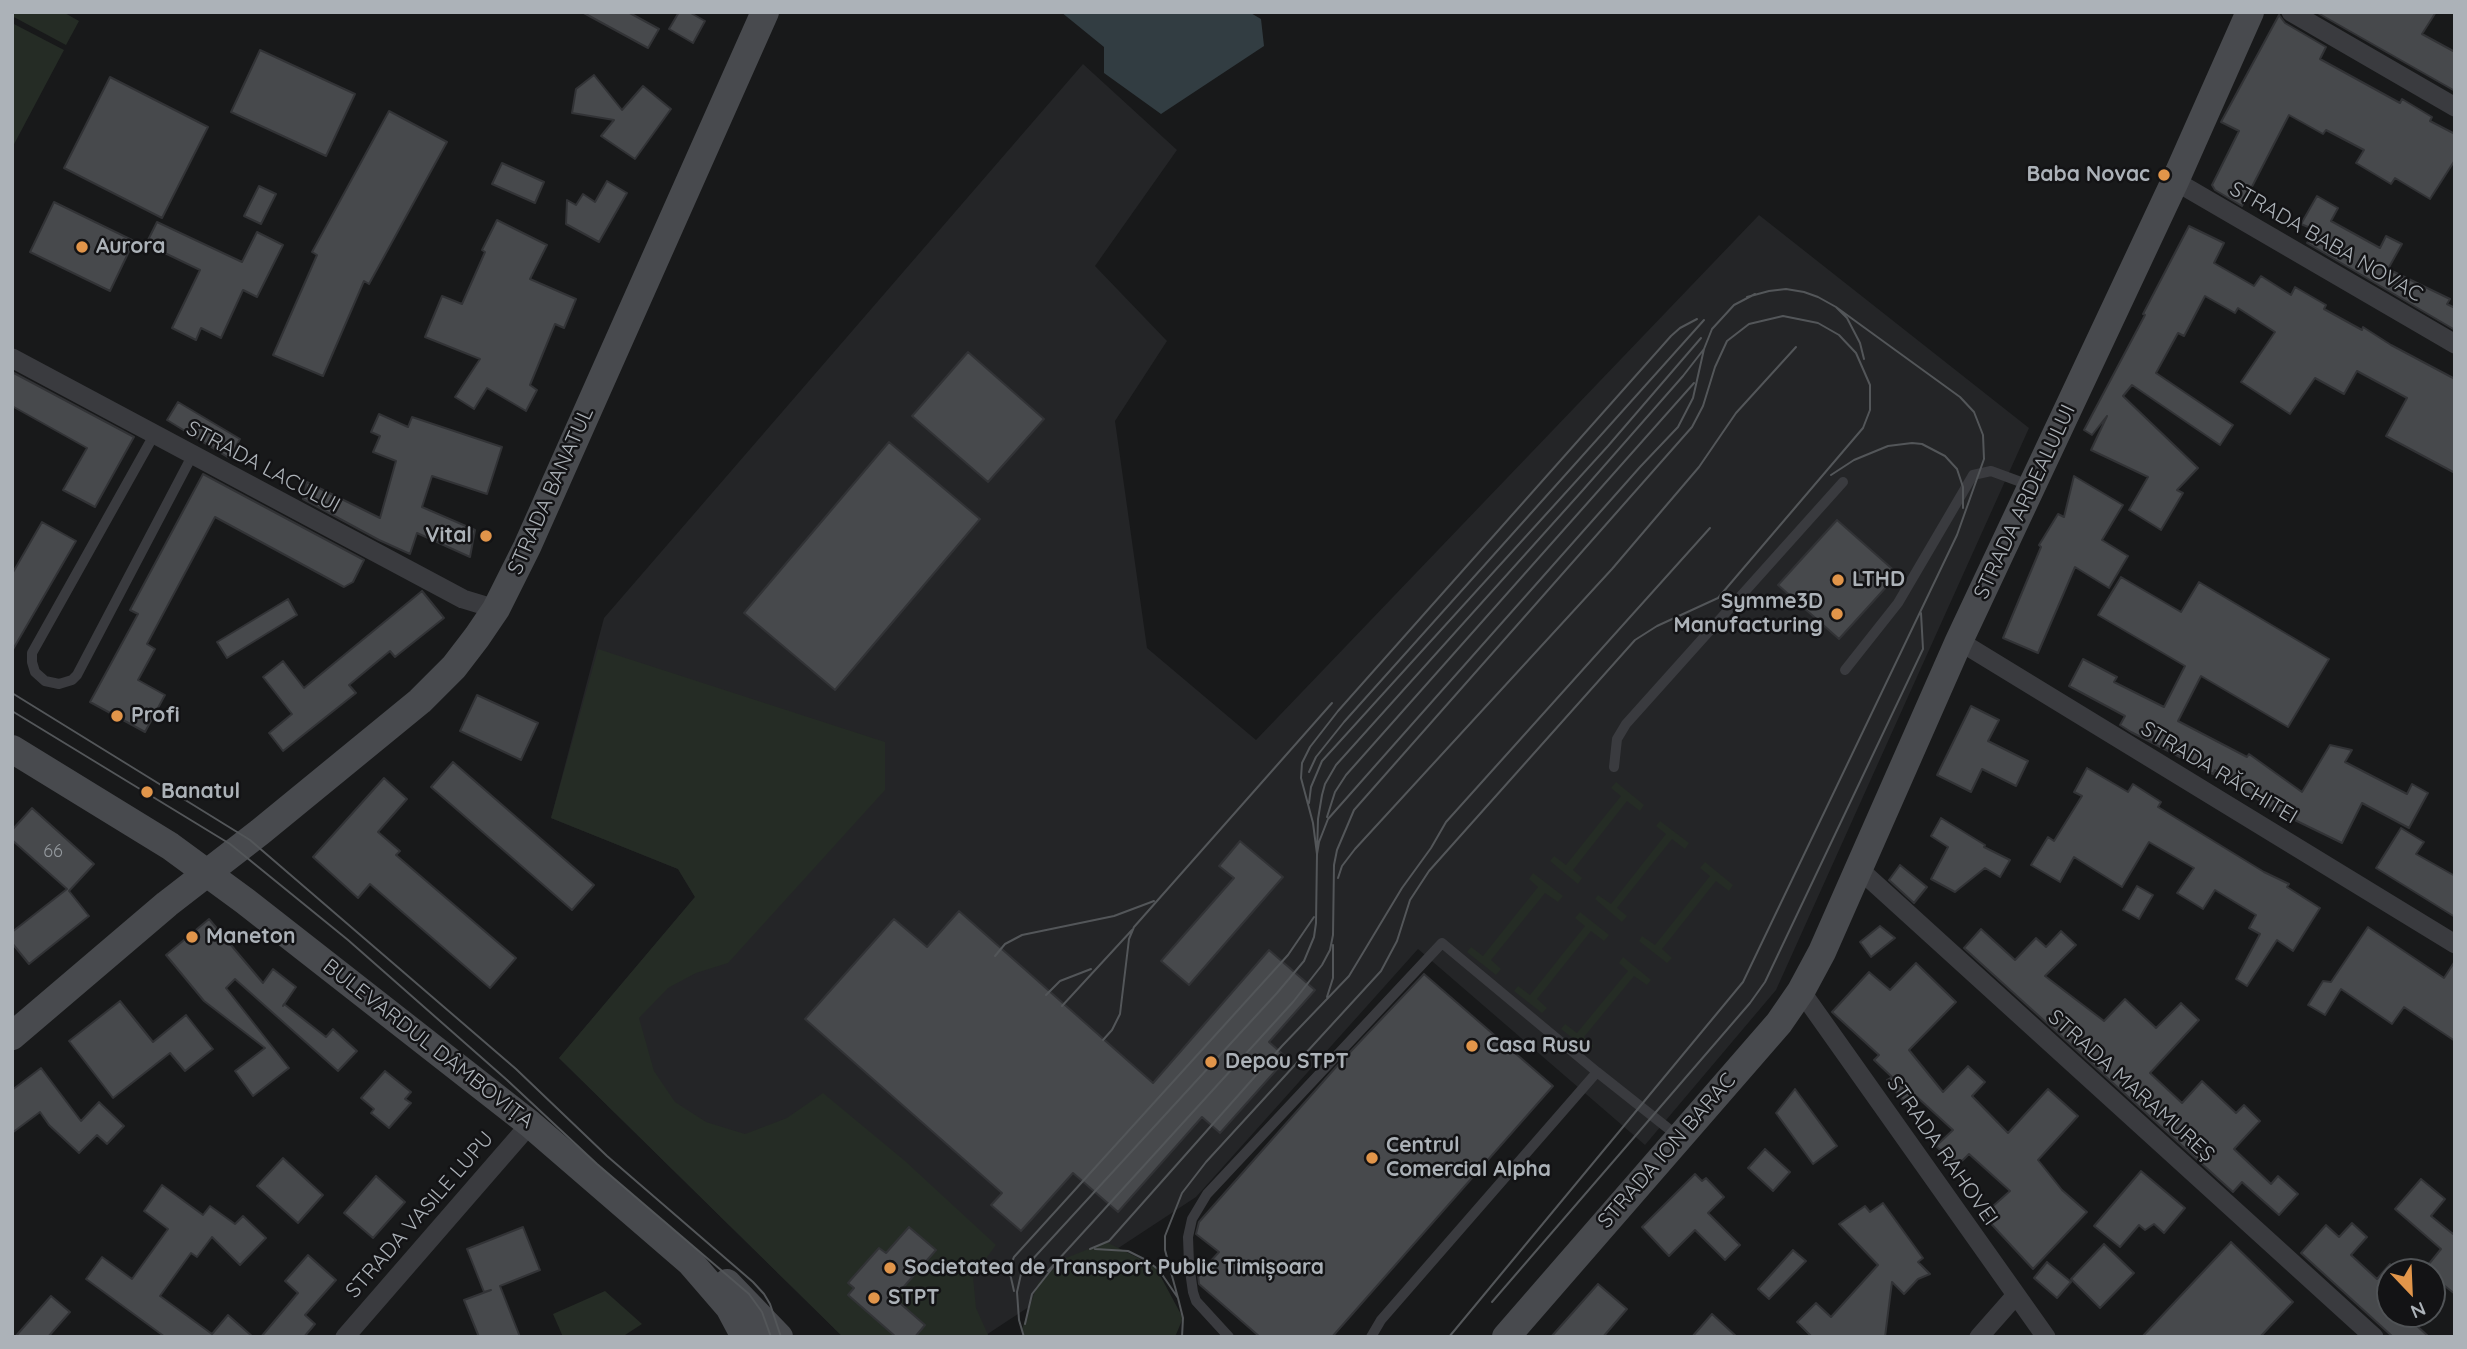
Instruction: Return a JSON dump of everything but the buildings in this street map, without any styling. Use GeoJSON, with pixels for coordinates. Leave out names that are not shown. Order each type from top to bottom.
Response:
{"type":"FeatureCollection","features":[{"type":"Feature","properties":{"kind":"street","name":"STRADA BANATUL"},"geometry":{"type":"LineString","coordinates":[[12,1036],[147,920],[420,701],[454,667],[496,609],[527,547],[765,12]]}},
{"type":"Feature","properties":{"kind":"street","name":"STRADA ARDEALULUI"},"geometry":{"type":"LineString","coordinates":[[1801,991],[1859,869],[1959,641],[2175,181],[2250,12]]}},
{"type":"Feature","properties":{"kind":"street"},"geometry":{"type":"LineString","coordinates":[[2291,12],[2455,107]]}},
{"type":"Feature","properties":{"kind":"street","name":"STRADA BABA NOVAC"},"geometry":{"type":"LineString","coordinates":[[2175,181],[2455,344]]}},
{"type":"Feature","properties":{"kind":"street","name":"STRADA LACULUI"},"geometry":{"type":"LineString","coordinates":[[12,358],[463,599],[496,609]]}},
{"type":"Feature","properties":{"kind":"street","name":"STRADA RĂCHITEI"},"geometry":{"type":"LineString","coordinates":[[1959,641],[2455,944]]}},
{"type":"Feature","properties":{"kind":"street","name":"BULEVARDUL DÂMBOVIȚA"},"geometry":{"type":"LineString","coordinates":[[12,749],[146,831],[207,873],[530,1124],[691,1263],[729,1307],[745,1337]]}},
{"type":"Feature","properties":{"kind":"street","name":"STRADA MARAMUREȘ"},"geometry":{"type":"LineString","coordinates":[[1859,869],[2374,1337]]}},
{"type":"Feature","properties":{"kind":"street","name":"STRADA ION BARAC"},"geometry":{"type":"LineString","coordinates":[[1506,1337],[1779,1023],[1801,991]]}},
{"type":"Feature","properties":{"kind":"street","name":"STRADA RAHOVEI"},"geometry":{"type":"LineString","coordinates":[[1801,991],[2046,1337]]}},
{"type":"Feature","properties":{"kind":"street","name":"STRADA VASILE LUPU"},"geometry":{"type":"LineString","coordinates":[[345,1337],[530,1124]]}},
{"type":"Feature","properties":{"kind":"street","name":"BULEVARDUL DÂMBOVIȚA"},"geometry":{"type":"LineString","coordinates":[[691,1263],[729,1284],[779,1337]]}},
{"type":"Feature","properties":{"kind":"street"},"geometry":{"type":"LineString","coordinates":[[1979,1337],[2016,1296]]}},
{"type":"Feature","properties":{"kind":"street","name":"STRADA ION BARAC"},"geometry":{"type":"LineString","coordinates":[[1497,1337],[1510,1329],[1531,1308]]}},
{"type":"Feature","properties":{"kind":"lane"},"geometry":{"type":"LineString","coordinates":[[154,435],[32,653],[35,672],[45,681],[59,684],[72,680],[77,675],[192,456]]}},
{"type":"Feature","properties":{"kind":"lane"},"geometry":{"type":"LineString","coordinates":[[1845,670],[1898,603],[1973,475],[1991,471],[2033,486]]}},
{"type":"Feature","properties":{"kind":"lane"},"geometry":{"type":"LineString","coordinates":[[1614,767],[1617,739],[1626,724],[1843,482]]}},
{"type":"Feature","properties":{"kind":"lane"},"geometry":{"type":"LineString","coordinates":[[1229,1337],[1196,1301],[1193,1292],[1188,1251],[1192,1219],[1207,1194],[1442,943],[1679,1137]]}},
{"type":"Feature","properties":{"kind":"lane"},"geometry":{"type":"LineString","coordinates":[[1371,1337],[1381,1320],[1597,1072]]}},
{"type":"Feature","properties":{"kind":"shaded area"},"geometry":{"type":"Polygon","coordinates":[[[12,12],[63,12],[79,21],[66,45],[12,16],[12,12]]]}},
{"type":"Feature","properties":{"kind":"shaded area"},"geometry":{"type":"Polygon","coordinates":[[[1061,12],[1249,12],[1261,19],[1264,46],[1161,114],[1104,73],[1104,47],[1061,12]]]}},
{"type":"Feature","properties":{"kind":"shaded area"},"geometry":{"type":"Polygon","coordinates":[[[12,23],[64,50],[12,148],[12,23]]]}},
{"type":"Feature","properties":{"kind":"shaded area"},"geometry":{"type":"Polygon","coordinates":[[[1083,64],[1177,150],[1095,266],[1167,341],[1115,421],[1147,648],[1256,740],[1759,215],[2029,428],[1776,990],[1645,1145],[1418,949],[1196,1197],[983,1337],[843,1337],[559,1058],[695,897],[678,869],[551,818],[604,618],[1083,64]]]}},
{"type":"Feature","properties":{"kind":"shaded area"},"geometry":{"type":"Polygon","coordinates":[[[598,649],[885,742],[885,790],[728,963],[696,973],[668,988],[639,1018],[654,1071],[675,1102],[706,1122],[745,1134],[787,1118],[823,1093],[905,1161],[996,1245],[973,1276],[976,1308],[989,1337],[843,1337],[559,1058],[695,897],[678,869],[551,818],[598,649]]]}},
{"type":"Feature","properties":{"kind":"shaded area"},"geometry":{"type":"Polygon","coordinates":[[[1616,782],[1644,805],[1640,811],[1627,801],[1573,870],[1582,878],[1578,884],[1550,861],[1554,856],[1566,865],[1621,796],[1611,788],[1616,782]]]}},
{"type":"Feature","properties":{"kind":"shaded area"},"geometry":{"type":"Polygon","coordinates":[[[1660,821],[1689,843],[1685,849],[1672,839],[1617,908],[1627,916],[1622,922],[1595,899],[1598,895],[1611,904],[1666,834],[1656,826],[1660,821]]]}},
{"type":"Feature","properties":{"kind":"shaded area"},"geometry":{"type":"Polygon","coordinates":[[[1705,862],[1733,885],[1729,891],[1716,881],[1662,949],[1672,958],[1667,963],[1639,941],[1642,936],[1655,945],[1710,876],[1700,868],[1705,862]]]}},
{"type":"Feature","properties":{"kind":"shaded area"},"geometry":{"type":"Polygon","coordinates":[[[1533,873],[1563,896],[1558,902],[1545,893],[1491,960],[1501,969],[1496,975],[1467,952],[1471,947],[1483,956],[1538,887],[1529,879],[1533,873]]]}},
{"type":"Feature","properties":{"kind":"shaded area"},"geometry":{"type":"Polygon","coordinates":[[[1580,912],[1609,935],[1604,941],[1591,931],[1537,999],[1547,1008],[1542,1013],[1514,991],[1518,986],[1530,995],[1585,926],[1575,918],[1580,912]]]}},
{"type":"Feature","properties":{"kind":"shaded area"},"geometry":{"type":"Polygon","coordinates":[[[1623,957],[1651,980],[1647,985],[1634,976],[1584,1037],[1594,1046],[1589,1051],[1561,1029],[1565,1024],[1577,1033],[1628,971],[1619,963],[1623,957]]]}},
{"type":"Feature","properties":{"kind":"shaded area"},"geometry":{"type":"Polygon","coordinates":[[[1106,1242],[1155,1266],[1183,1318],[1175,1337],[1025,1337],[1022,1329],[1038,1283],[1066,1258],[1106,1242]]]}},
{"type":"Feature","properties":{"kind":"shaded area"},"geometry":{"type":"Polygon","coordinates":[[[605,1291],[642,1324],[622,1337],[563,1337],[553,1314],[605,1291]]]}},
{"type":"Feature","properties":{"kind":"tram line"},"geometry":{"type":"LineString","coordinates":[[1747,297],[1786,289],[1818,297],[1836,307],[1847,318],[1860,343],[1864,359]]}},
{"type":"Feature","properties":{"kind":"tram line"},"geometry":{"type":"LineString","coordinates":[[1024,1337],[1019,1320],[1017,1292],[1021,1274],[1304,961],[1314,937],[1317,854],[1328,819],[1678,427],[1693,398],[1704,349],[1712,329],[1734,305],[1755,294]]}},
{"type":"Feature","properties":{"kind":"tram line"},"geometry":{"type":"LineString","coordinates":[[1449,1337],[1743,982],[1957,535],[1984,459],[1983,435],[1974,412],[1960,397],[1836,307]]}},
{"type":"Feature","properties":{"kind":"tram line"},"geometry":{"type":"LineString","coordinates":[[1048,1271],[1293,1002],[1322,965],[1330,950],[1333,935],[1334,865],[1337,850],[1354,810],[1692,427],[1703,406],[1715,367],[1727,341],[1749,324],[1783,316],[1818,323],[1839,335],[1856,353],[1870,385],[1870,410],[1863,428],[1718,598],[1657,626],[1635,640],[1429,871],[1410,900],[1397,941],[1381,971],[1206,1162],[1182,1193],[1165,1236],[1165,1250],[1178,1298]]}},
{"type":"Feature","properties":{"kind":"tram line"},"geometry":{"type":"LineString","coordinates":[[1697,319],[1671,336],[1338,711],[1310,747],[1302,763],[1301,778],[1313,823],[1317,854],[1322,795],[1336,765],[1583,490],[1704,349]]}},
{"type":"Feature","properties":{"kind":"tram line"},"geometry":{"type":"LineString","coordinates":[[1309,772],[1316,757],[1344,722],[1704,320]]}},
{"type":"Feature","properties":{"kind":"tram line"},"geometry":{"type":"LineString","coordinates":[[1309,803],[1311,787],[1322,761],[1608,446],[1701,338]]}},
{"type":"Feature","properties":{"kind":"tram line"},"geometry":{"type":"LineString","coordinates":[[1338,878],[1342,866],[1355,849],[1612,569],[1699,467],[1736,413],[1796,347]]}},
{"type":"Feature","properties":{"kind":"tram line"},"geometry":{"type":"LineString","coordinates":[[1327,817],[1335,792],[1346,775],[1694,383]]}},
{"type":"Feature","properties":{"kind":"tram line"},"geometry":{"type":"LineString","coordinates":[[1831,475],[1854,460],[1888,446],[1922,444],[1945,456],[1957,469],[1963,487],[1963,508]]}},
{"type":"Feature","properties":{"kind":"tram line"},"geometry":{"type":"LineString","coordinates":[[1090,1249],[1109,1241],[1282,1046],[1349,976],[1446,822],[1710,528]]}},
{"type":"Feature","properties":{"kind":"tram line"},"geometry":{"type":"LineString","coordinates":[[1492,1302],[1750,1003],[1765,982],[1923,649],[1921,613]]}},
{"type":"Feature","properties":{"kind":"tram line"},"geometry":{"type":"LineString","coordinates":[[12,693],[250,840],[516,1069],[607,1156],[753,1282],[770,1304],[781,1337]]}},
{"type":"Feature","properties":{"kind":"tram line"},"geometry":{"type":"LineString","coordinates":[[1103,1040],[1120,1014],[1129,939],[1134,927],[1332,703]]}},
{"type":"Feature","properties":{"kind":"tram line"},"geometry":{"type":"LineString","coordinates":[[12,711],[230,844],[348,940],[507,1080],[597,1164],[749,1294],[762,1312],[771,1337]]}},
{"type":"Feature","properties":{"kind":"tram line"},"geometry":{"type":"LineString","coordinates":[[995,956],[1005,944],[1022,935],[1114,916],[1154,901]]}},
{"type":"Feature","properties":{"kind":"tram line"},"geometry":{"type":"LineString","coordinates":[[1014,1291],[1009,1269],[1014,1257],[1288,955],[1314,917]]}},
{"type":"Feature","properties":{"kind":"tram line"},"geometry":{"type":"LineString","coordinates":[[1062,1006],[1132,930]]}},
{"type":"Feature","properties":{"kind":"tram line"},"geometry":{"type":"LineString","coordinates":[[1327,997],[1333,978],[1333,945]]}},
{"type":"Feature","properties":{"kind":"tram line"},"geometry":{"type":"LineString","coordinates":[[1046,995],[1060,981],[1091,969]]}},
{"type":"Feature","properties":{"kind":"tram line"},"geometry":{"type":"LineString","coordinates":[[1095,1249],[1128,1251],[1159,1270],[1178,1298],[1183,1318],[1182,1337]]}},
{"type":"Feature","properties":{"kind":"tram line"},"geometry":{"type":"LineString","coordinates":[[1025,1324],[1032,1294],[1054,1266]]}},
{"type":"Feature","properties":{"kind":"place","name":"Baba Novac"},"geometry":{"type":"Point","coordinates":[2164,175]}},
{"type":"Feature","properties":{"kind":"place","name":"Aurora"},"geometry":{"type":"Point","coordinates":[82,247]}},
{"type":"Feature","properties":{"kind":"place","name":"Vital"},"geometry":{"type":"Point","coordinates":[486,536]}},
{"type":"Feature","properties":{"kind":"place","name":"LTHD"},"geometry":{"type":"Point","coordinates":[1838,580]}},
{"type":"Feature","properties":{"kind":"place","name":"Symme3D Manufacturing"},"geometry":{"type":"Point","coordinates":[1837,614]}},
{"type":"Feature","properties":{"kind":"place","name":"Profi"},"geometry":{"type":"Point","coordinates":[117,716]}},
{"type":"Feature","properties":{"kind":"place","name":"Banatul"},"geometry":{"type":"Point","coordinates":[147,792]}},
{"type":"Feature","properties":{"kind":"place","name":"Maneton"},"geometry":{"type":"Point","coordinates":[192,937]}},
{"type":"Feature","properties":{"kind":"place","name":"Casa Rusu"},"geometry":{"type":"Point","coordinates":[1472,1046]}},
{"type":"Feature","properties":{"kind":"place","name":"Depou STPT"},"geometry":{"type":"Point","coordinates":[1211,1062]}},
{"type":"Feature","properties":{"kind":"place","name":"Centrul Comercial Alpha"},"geometry":{"type":"Point","coordinates":[1372,1158]}},
{"type":"Feature","properties":{"kind":"place","name":"Societatea de Transport Public Timișoara"},"geometry":{"type":"Point","coordinates":[890,1268]}},
{"type":"Feature","properties":{"kind":"place","name":"STPT"},"geometry":{"type":"Point","coordinates":[874,1298]}}]}
